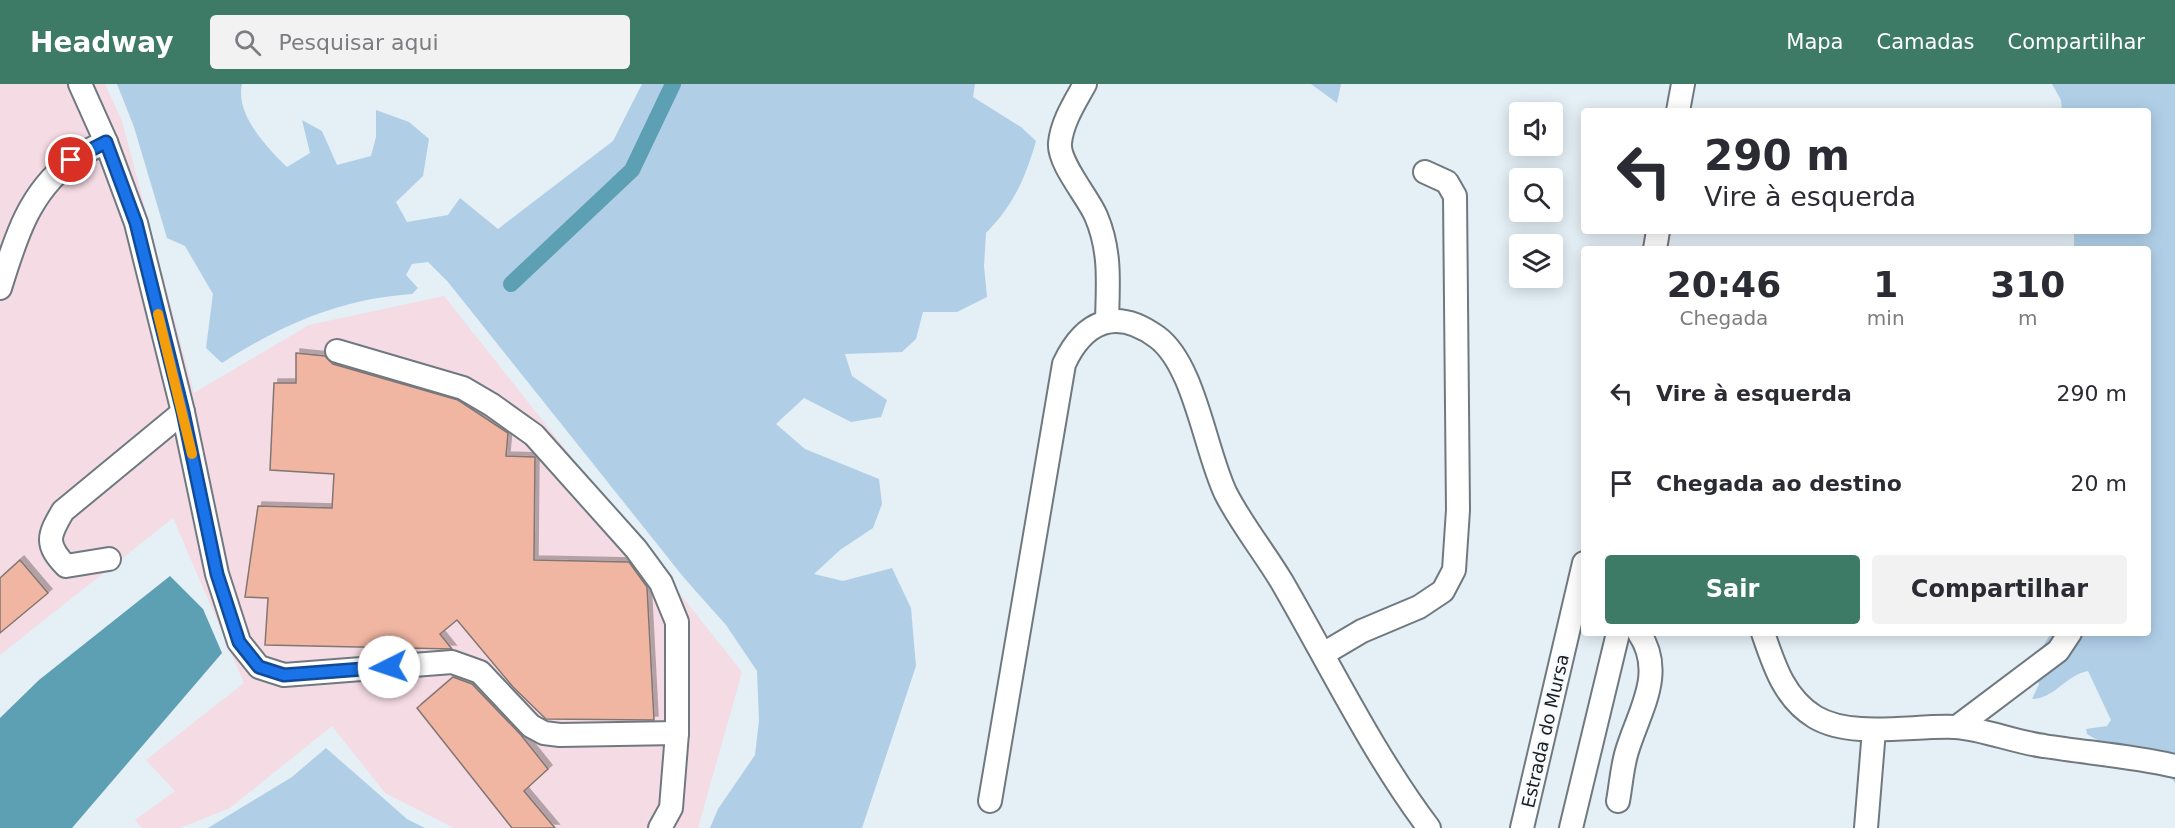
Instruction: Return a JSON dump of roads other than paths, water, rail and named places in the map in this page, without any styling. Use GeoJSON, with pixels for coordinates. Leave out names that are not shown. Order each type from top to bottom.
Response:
{"type":"FeatureCollection","features":[{"type":"Feature","properties":{"kind":"street"},"geometry":{"type":"LineString","coordinates":[[80,84],[106,142],[136,223],[183,412],[217,574],[239,642],[259,667],[284,675],[452,662],[480,672],[531,726],[544,732],[560,735],[676,733]]}},
{"type":"Feature","properties":{"kind":"street"},"geometry":{"type":"LineString","coordinates":[[1085,84],[1064,124],[1059,145],[1066,164],[1096,215],[1109,255],[1107,320]]}},
{"type":"Feature","properties":{"kind":"street"},"geometry":{"type":"LineString","coordinates":[[1679,108],[1683,84]]}},
{"type":"Feature","properties":{"kind":"street"},"geometry":{"type":"LineString","coordinates":[[0,288],[18,230],[30,206],[50,180],[71,160],[106,142]]}},
{"type":"Feature","properties":{"kind":"street"},"geometry":{"type":"LineString","coordinates":[[1323,654],[1362,631],[1419,607],[1443,591],[1454,570],[1458,510],[1455,196],[1447,183],[1425,172]]}},
{"type":"Feature","properties":{"kind":"street"},"geometry":{"type":"LineString","coordinates":[[990,801],[1064,364],[1075,341],[1107,320],[1129,321],[1159,338],[1186,375],[1216,470],[1227,495],[1371,737],[1429,828]]}},
{"type":"Feature","properties":{"kind":"street"},"geometry":{"type":"LineString","coordinates":[[337,351],[463,388],[492,405],[534,435],[620,531],[661,583],[676,622],[676,733],[671,808],[660,828]]}},
{"type":"Feature","properties":{"kind":"street"},"geometry":{"type":"LineString","coordinates":[[110,559],[66,566],[52,551],[51,531],[63,511],[183,412]]}},
{"type":"Feature","properties":{"kind":"street","name":"Estrada do Mursa"},"geometry":{"type":"LineString","coordinates":[[1522,828],[1581,576]]}},
{"type":"Feature","properties":{"kind":"street"},"geometry":{"type":"LineString","coordinates":[[1571,828],[1617,636]]}},
{"type":"Feature","properties":{"kind":"street"},"geometry":{"type":"LineString","coordinates":[[1618,801],[1626,752],[1650,688],[1651,660],[1641,636]]}},
{"type":"Feature","properties":{"kind":"street"},"geometry":{"type":"LineString","coordinates":[[1765,636],[1785,688],[1816,718],[1837,725],[1874,730],[1957,727],[2042,746],[2175,766]]}},
{"type":"Feature","properties":{"kind":"street"},"geometry":{"type":"LineString","coordinates":[[1957,727],[2058,651],[2068,636]]}},
{"type":"Feature","properties":{"kind":"street"},"geometry":{"type":"LineString","coordinates":[[1866,828],[1874,730]]}},
{"type":"Feature","properties":{"kind":"waterway"},"geometry":{"type":"LineString","coordinates":[[511,284],[632,170],[673,84]]}}]}
